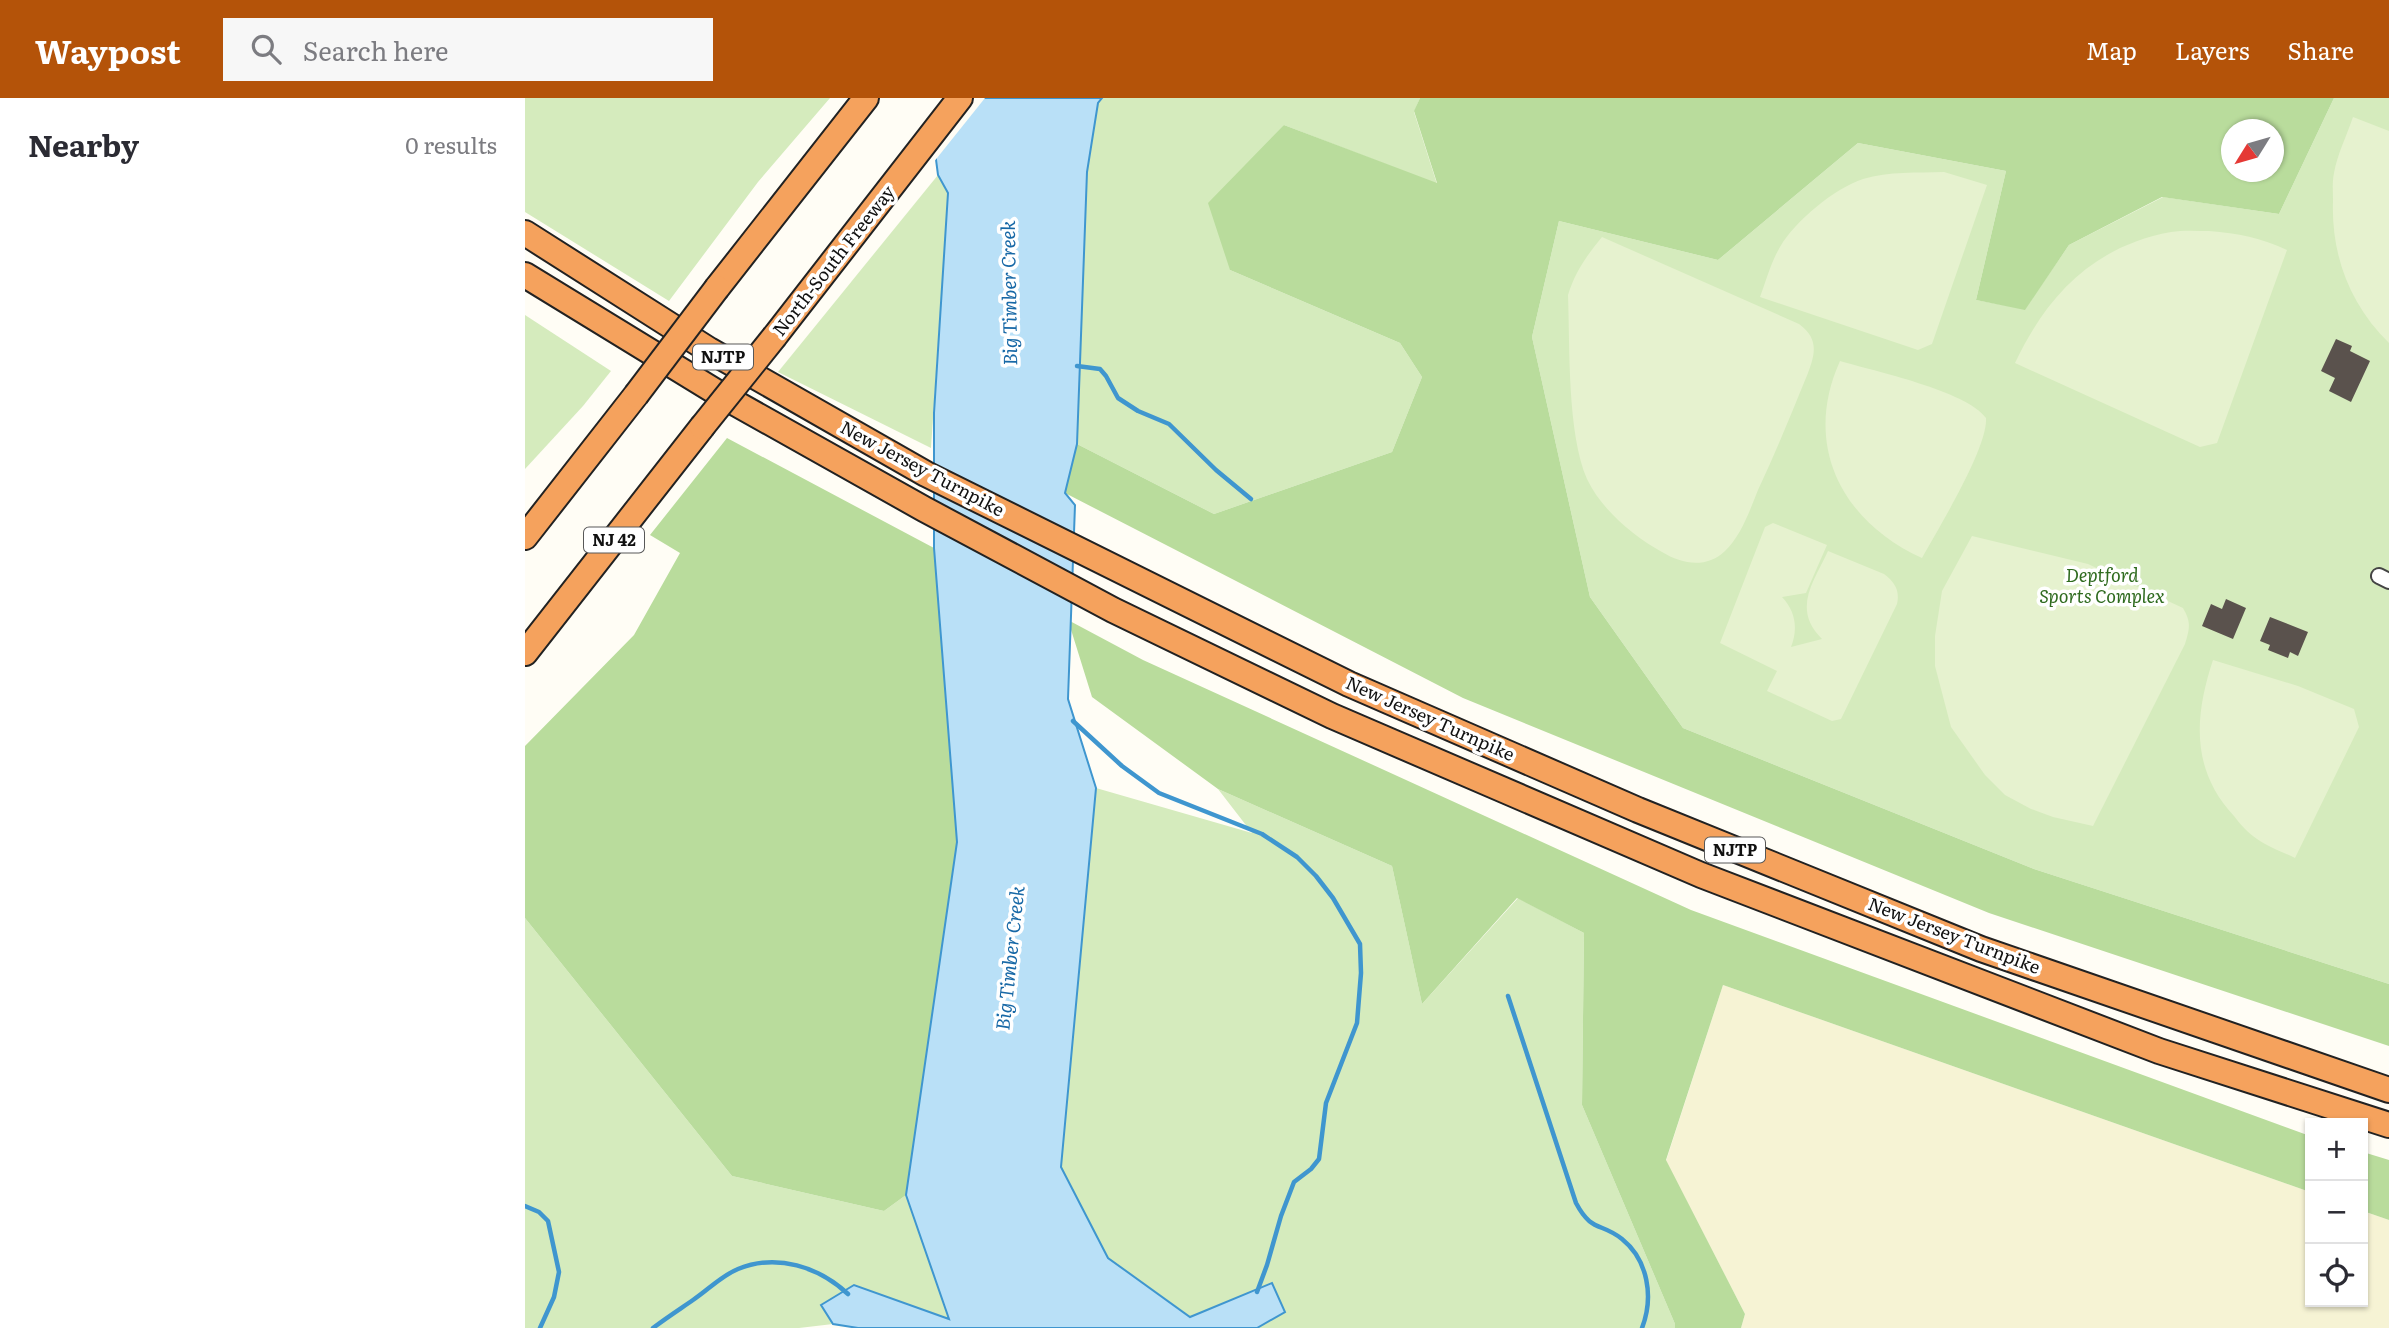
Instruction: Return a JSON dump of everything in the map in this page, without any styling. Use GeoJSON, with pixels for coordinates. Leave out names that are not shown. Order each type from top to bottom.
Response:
{"type":"FeatureCollection","features":[{"type":"Feature","properties":{"kind":"highway"},"geometry":{"type":"LineString","coordinates":[[525,537],[866,98]]}},
{"type":"Feature","properties":{"kind":"highway","name":"North-South Freeway"},"geometry":{"type":"LineString","coordinates":[[525,653],[960,98]]}},
{"type":"Feature","properties":{"kind":"highway","name":"New Jersey Turnpike"},"geometry":{"type":"LineString","coordinates":[[525,233],[709,350],[926,474],[1349,684],[1638,810],[1981,949],[2389,1090]]}},
{"type":"Feature","properties":{"kind":"highway","name":"New Jersey Turnpike"},"geometry":{"type":"LineString","coordinates":[[525,275],[721,395],[924,509],[1114,610],[1332,716],[1701,875],[2159,1051],[2389,1125]]}},
{"type":"Feature","properties":{"kind":"highway"},"geometry":{"type":"LineString","coordinates":[[525,520],[600,440]]}},
{"type":"Feature","properties":{"kind":"shaded area"},"geometry":{"type":"Polygon","coordinates":[[[1723,985],[2305,1190],[2305,1307],[2368,1307],[2368,1213],[2389,1220],[2389,1328],[1741,1328],[1745,1314],[1666,1161],[1723,985]]]}},
{"type":"Feature","properties":{"kind":"green space"},"geometry":{"type":"Polygon","coordinates":[[[525,98],[830,98],[758,182],[669,301],[525,212],[525,98]]]}},
{"type":"Feature","properties":{"kind":"green space"},"geometry":{"type":"Polygon","coordinates":[[[1102,98],[1420,98],[1414,112],[1437,184],[1284,125],[1230,270],[1400,343],[1422,377],[1392,452],[1214,514],[1077,444],[1087,172],[1098,103],[1102,98]]]}},
{"type":"Feature","properties":{"kind":"green space"},"geometry":{"type":"Polygon","coordinates":[[[1420,98],[2334,98],[2279,214],[2162,197],[2069,245],[2025,310],[1976,300],[2006,171],[1858,143],[1718,260],[1559,221],[1532,337],[1590,597],[1683,728],[2034,869],[2389,984],[2389,1046],[1989,913],[1463,698],[1065,493],[1077,444],[1214,514],[1392,452],[1422,377],[1400,343],[1230,270],[1208,203],[1284,125],[1437,183],[1414,111],[1420,98]]]}},
{"type":"Feature","properties":{"kind":"green space","name":"Deptford Sports Complex"},"geometry":{"type":"Polygon","coordinates":[[[2334,98],[2389,98],[2389,984],[2034,869],[1683,728],[1590,597],[1532,337],[1559,221],[1718,260],[1858,143],[2006,171],[1976,300],[2025,309],[2069,245],[2163,197],[2279,214],[2334,98]]]}},
{"type":"Feature","properties":{"kind":"green space"},"geometry":{"type":"Polygon","coordinates":[[[2353,117],[2389,131],[2389,343],[2375,328],[2354,296],[2335,241],[2333,176],[2353,117]]]}},
{"type":"Feature","properties":{"kind":"green space"},"geometry":{"type":"Polygon","coordinates":[[[1944,172],[1987,185],[1932,344],[1918,350],[1760,297],[1780,247],[1805,216],[1828,198],[1852,183],[1873,176],[1944,172]]]}},
{"type":"Feature","properties":{"kind":"green space"},"geometry":{"type":"Polygon","coordinates":[[[938,175],[948,193],[931,448],[778,372],[938,175]]]}},
{"type":"Feature","properties":{"kind":"green space"},"geometry":{"type":"Polygon","coordinates":[[[2176,231],[2209,231],[2249,237],[2287,250],[2217,443],[2200,447],[2015,363],[2028,338],[2058,295],[2096,262],[2144,239],[2176,231]]]}},
{"type":"Feature","properties":{"kind":"green space"},"geometry":{"type":"Polygon","coordinates":[[[1602,237],[1799,324],[1812,340],[1814,352],[1808,373],[1744,522],[1731,545],[1718,557],[1710,560],[1686,562],[1651,546],[1609,511],[1587,479],[1576,438],[1573,414],[1568,295],[1582,264],[1602,237]]]}},
{"type":"Feature","properties":{"kind":"green space"},"geometry":{"type":"Polygon","coordinates":[[[525,315],[611,371],[525,469],[525,315]]]}},
{"type":"Feature","properties":{"kind":"green space"},"geometry":{"type":"Polygon","coordinates":[[[1840,361],[1940,391],[1976,408],[1986,418],[1971,468],[1922,558],[1894,543],[1870,524],[1851,502],[1837,478],[1828,451],[1826,422],[1829,392],[1840,361]]]}},
{"type":"Feature","properties":{"kind":"green space"},"geometry":{"type":"Polygon","coordinates":[[[727,438],[934,548],[957,842],[906,1195],[884,1211],[732,1176],[525,918],[525,746],[634,635],[680,553],[650,535],[727,438]]]}},
{"type":"Feature","properties":{"kind":"green space"},"geometry":{"type":"Polygon","coordinates":[[[1773,523],[1827,545],[1806,593],[1782,597],[1794,621],[1795,634],[1791,647],[1822,639],[1808,617],[1807,606],[1812,585],[1828,551],[1884,574],[1897,591],[1897,604],[1841,719],[1832,721],[1767,691],[1777,671],[1720,643],[1765,527],[1773,523]]]}},
{"type":"Feature","properties":{"kind":"green space"},"geometry":{"type":"Polygon","coordinates":[[[1972,536],[2088,564],[2183,608],[2186,613],[2189,625],[2185,644],[2093,826],[2053,817],[2005,795],[1985,775],[1951,727],[1935,666],[1935,636],[1942,591],[1972,536]]]}},
{"type":"Feature","properties":{"kind":"green space"},"geometry":{"type":"Polygon","coordinates":[[[1068,620],[1143,660],[1691,910],[2305,1134],[2305,1190],[1723,985],[1666,1160],[1745,1314],[1741,1328],[1675,1328],[1582,1105],[1584,933],[1517,898],[1422,1004],[1392,866],[1218,789],[1092,697],[1068,620]]]}},
{"type":"Feature","properties":{"kind":"green space"},"geometry":{"type":"Polygon","coordinates":[[[2213,660],[2298,686],[2354,709],[2359,727],[2295,858],[2247,831],[2220,798],[2210,780],[2203,761],[2200,722],[2202,702],[2213,660]]]}},
{"type":"Feature","properties":{"kind":"green space"},"geometry":{"type":"Polygon","coordinates":[[[1096,788],[1252,833],[1218,789],[1392,866],[1422,1004],[1518,898],[1584,933],[1582,1105],[1675,1328],[1257,1328],[1285,1312],[1272,1283],[1191,1317],[1108,1258],[1061,1167],[1096,788]]]}},
{"type":"Feature","properties":{"kind":"green space"},"geometry":{"type":"Polygon","coordinates":[[[525,918],[732,1176],[884,1211],[906,1195],[950,1319],[854,1285],[821,1305],[833,1324],[799,1328],[525,1328],[525,918]]]}},
{"type":"Feature","properties":{"kind":"green space"},"geometry":{"type":"Polygon","coordinates":[[[2368,1154],[2389,1160],[2389,1220],[2368,1213],[2368,1154]]]}},
{"type":"Feature","properties":{"kind":"water","name":"Big Timber Creek"},"geometry":{"type":"Polygon","coordinates":[[[928,98],[1102,98],[1098,103],[1087,172],[1077,444],[1065,493],[1075,505],[1068,699],[1096,788],[1061,1167],[1108,1258],[1190,1317],[1272,1283],[1285,1312],[1257,1328],[858,1328],[833,1324],[821,1305],[854,1285],[949,1319],[906,1195],[957,842],[934,548],[934,413],[948,193],[938,175],[928,98]]]}},
{"type":"Feature","properties":{"kind":"pier"},"geometry":{"type":"Polygon","coordinates":[[[924,98],[985,98],[933,163],[924,98]]]}},
{"type":"Feature","properties":{"kind":"building"},"geometry":{"type":"Polygon","coordinates":[[[2336,339],[2352,346],[2350,351],[2370,361],[2351,402],[2329,391],[2335,378],[2321,371],[2336,339]]]}},
{"type":"Feature","properties":{"kind":"building"},"geometry":{"type":"Polygon","coordinates":[[[2226,599],[2246,608],[2233,639],[2202,626],[2211,604],[2222,609],[2226,599]]]}},
{"type":"Feature","properties":{"kind":"building"},"geometry":{"type":"Polygon","coordinates":[[[2270,617],[2308,632],[2298,656],[2290,652],[2288,658],[2268,650],[2270,645],[2260,641],[2270,617]]]}},
{"type":"Feature","properties":{"kind":"waterway"},"geometry":{"type":"LineString","coordinates":[[1077,366],[1100,369],[1118,398],[1138,411],[1169,424],[1216,470],[1251,499]]}},
{"type":"Feature","properties":{"kind":"waterway"},"geometry":{"type":"LineString","coordinates":[[1073,721],[1122,766],[1159,793],[1262,834],[1297,857],[1333,898],[1360,944],[1357,1023],[1326,1103],[1319,1159],[1294,1182],[1257,1292]]}},
{"type":"Feature","properties":{"kind":"waterway"},"geometry":{"type":"LineString","coordinates":[[1508,996],[1576,1203],[1592,1223],[1622,1239],[1638,1257],[1643,1268],[1648,1304],[1642,1328]]}},
{"type":"Feature","properties":{"kind":"waterway"},"geometry":{"type":"LineString","coordinates":[[525,1206],[539,1212],[548,1221],[559,1272],[554,1297],[540,1328]]}},
{"type":"Feature","properties":{"kind":"waterway"},"geometry":{"type":"LineString","coordinates":[[653,1328],[726,1275],[753,1264],[768,1262],[797,1265],[824,1276],[848,1294]]}}]}
